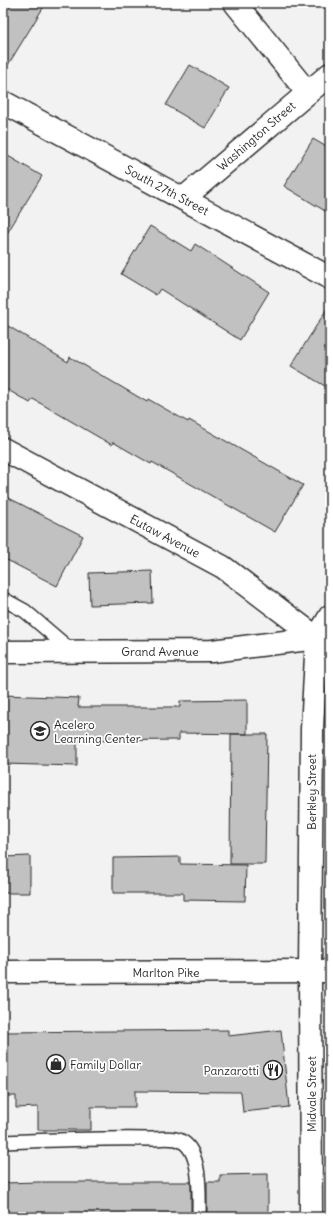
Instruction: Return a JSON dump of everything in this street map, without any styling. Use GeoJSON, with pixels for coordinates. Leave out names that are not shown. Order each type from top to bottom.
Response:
{"type":"FeatureCollection","features":[{"type":"Feature","properties":{"kind":"street"},"geometry":{"type":"LineString","coordinates":[[235,3],[322,84]]}},
{"type":"Feature","properties":{"kind":"street","name":"Washington Street"},"geometry":{"type":"LineString","coordinates":[[184,198],[322,84]]}},
{"type":"Feature","properties":{"kind":"street","name":"South 27th Street"},"geometry":{"type":"LineString","coordinates":[[3,102],[184,198],[330,278]]}},
{"type":"Feature","properties":{"kind":"street","name":"Eutaw Avenue"},"geometry":{"type":"LineString","coordinates":[[3,449],[223,567],[317,638]]}},
{"type":"Feature","properties":{"kind":"street","name":"Berkley Street"},"geometry":{"type":"LineString","coordinates":[[320,971],[312,729],[317,638],[330,616]]}},
{"type":"Feature","properties":{"kind":"street","name":"Grand Avenue"},"geometry":{"type":"LineString","coordinates":[[3,652],[212,650],[317,638]]}},
{"type":"Feature","properties":{"kind":"street","name":"Marlton Pike"},"geometry":{"type":"LineString","coordinates":[[3,972],[320,971]]}},
{"type":"Feature","properties":{"kind":"street","name":"Midvale Street"},"geometry":{"type":"LineString","coordinates":[[311,1217],[320,971]]}},
{"type":"Feature","properties":{"kind":"lane"},"geometry":{"type":"LineString","coordinates":[[3,599],[25,611],[73,652]]}},
{"type":"Feature","properties":{"kind":"lane"},"geometry":{"type":"LineString","coordinates":[[3,1142],[125,1138],[172,1139],[183,1142],[191,1152],[199,1172],[199,1217]]}},
{"type":"Feature","properties":{"kind":"building"},"geometry":{"type":"Polygon","coordinates":[[[3,3],[46,3],[3,73],[3,3]]]}},
{"type":"Feature","properties":{"kind":"building"},"geometry":{"type":"Polygon","coordinates":[[[190,65],[229,88],[205,128],[166,105],[190,65]]]}},
{"type":"Feature","properties":{"kind":"building"},"geometry":{"type":"Polygon","coordinates":[[[313,139],[330,149],[330,214],[284,186],[313,139]]]}},
{"type":"Feature","properties":{"kind":"building"},"geometry":{"type":"Polygon","coordinates":[[[3,153],[42,176],[3,240],[3,153]]]}},
{"type":"Feature","properties":{"kind":"building"},"geometry":{"type":"Polygon","coordinates":[[[150,226],[191,251],[195,244],[269,292],[240,340],[160,289],[156,295],[121,274],[150,226]]]}},
{"type":"Feature","properties":{"kind":"building"},"geometry":{"type":"Polygon","coordinates":[[[330,304],[330,389],[291,366],[330,304]]]}},
{"type":"Feature","properties":{"kind":"building"},"geometry":{"type":"Polygon","coordinates":[[[3,323],[68,362],[70,357],[147,402],[148,399],[188,422],[189,420],[303,485],[275,532],[152,462],[151,464],[113,442],[112,445],[33,399],[30,403],[3,387],[3,323]]]}},
{"type":"Feature","properties":{"kind":"building"},"geometry":{"type":"Polygon","coordinates":[[[3,495],[83,536],[57,586],[3,558],[3,495]]]}},
{"type":"Feature","properties":{"kind":"building"},"geometry":{"type":"Polygon","coordinates":[[[152,571],[153,603],[90,605],[89,573],[152,571]]]}},
{"type":"Feature","properties":{"kind":"building"},"geometry":{"type":"Polygon","coordinates":[[[3,695],[79,698],[78,707],[180,707],[180,701],[247,700],[247,734],[179,733],[179,740],[77,741],[77,766],[3,764],[3,695]]]}},
{"type":"Feature","properties":{"kind":"building"},"geometry":{"type":"Polygon","coordinates":[[[231,734],[267,734],[265,864],[230,864],[231,734]]]}},
{"type":"Feature","properties":{"kind":"building"},"geometry":{"type":"Polygon","coordinates":[[[30,856],[30,893],[3,893],[3,857],[30,856]]]}},
{"type":"Feature","properties":{"kind":"building"},"geometry":{"type":"Polygon","coordinates":[[[180,857],[180,864],[246,865],[245,901],[183,900],[183,893],[113,893],[113,858],[180,857]]]}},
{"type":"Feature","properties":{"kind":"building"},"geometry":{"type":"Polygon","coordinates":[[[228,1030],[228,1036],[281,1030],[289,1107],[243,1112],[241,1092],[135,1091],[135,1107],[91,1107],[91,1130],[38,1130],[38,1107],[16,1108],[16,1096],[3,1096],[3,1032],[228,1030]]]}},
{"type":"Feature","properties":{"kind":"building"},"geometry":{"type":"Polygon","coordinates":[[[268,1174],[268,1217],[207,1217],[207,1182],[220,1182],[220,1175],[268,1174]]]}},
{"type":"Feature","properties":{"kind":"building"},"geometry":{"type":"Polygon","coordinates":[[[191,1182],[191,1217],[3,1217],[3,1183],[191,1182]]]}},
{"type":"Feature","properties":{"kind":"place","name":"Acelero Learning Center"},"geometry":{"type":"Point","coordinates":[40,731]}},
{"type":"Feature","properties":{"kind":"place","name":"Family Dollar"},"geometry":{"type":"Point","coordinates":[56,1064]}},
{"type":"Feature","properties":{"kind":"place","name":"Panzarotti"},"geometry":{"type":"Point","coordinates":[273,1070]}}]}
